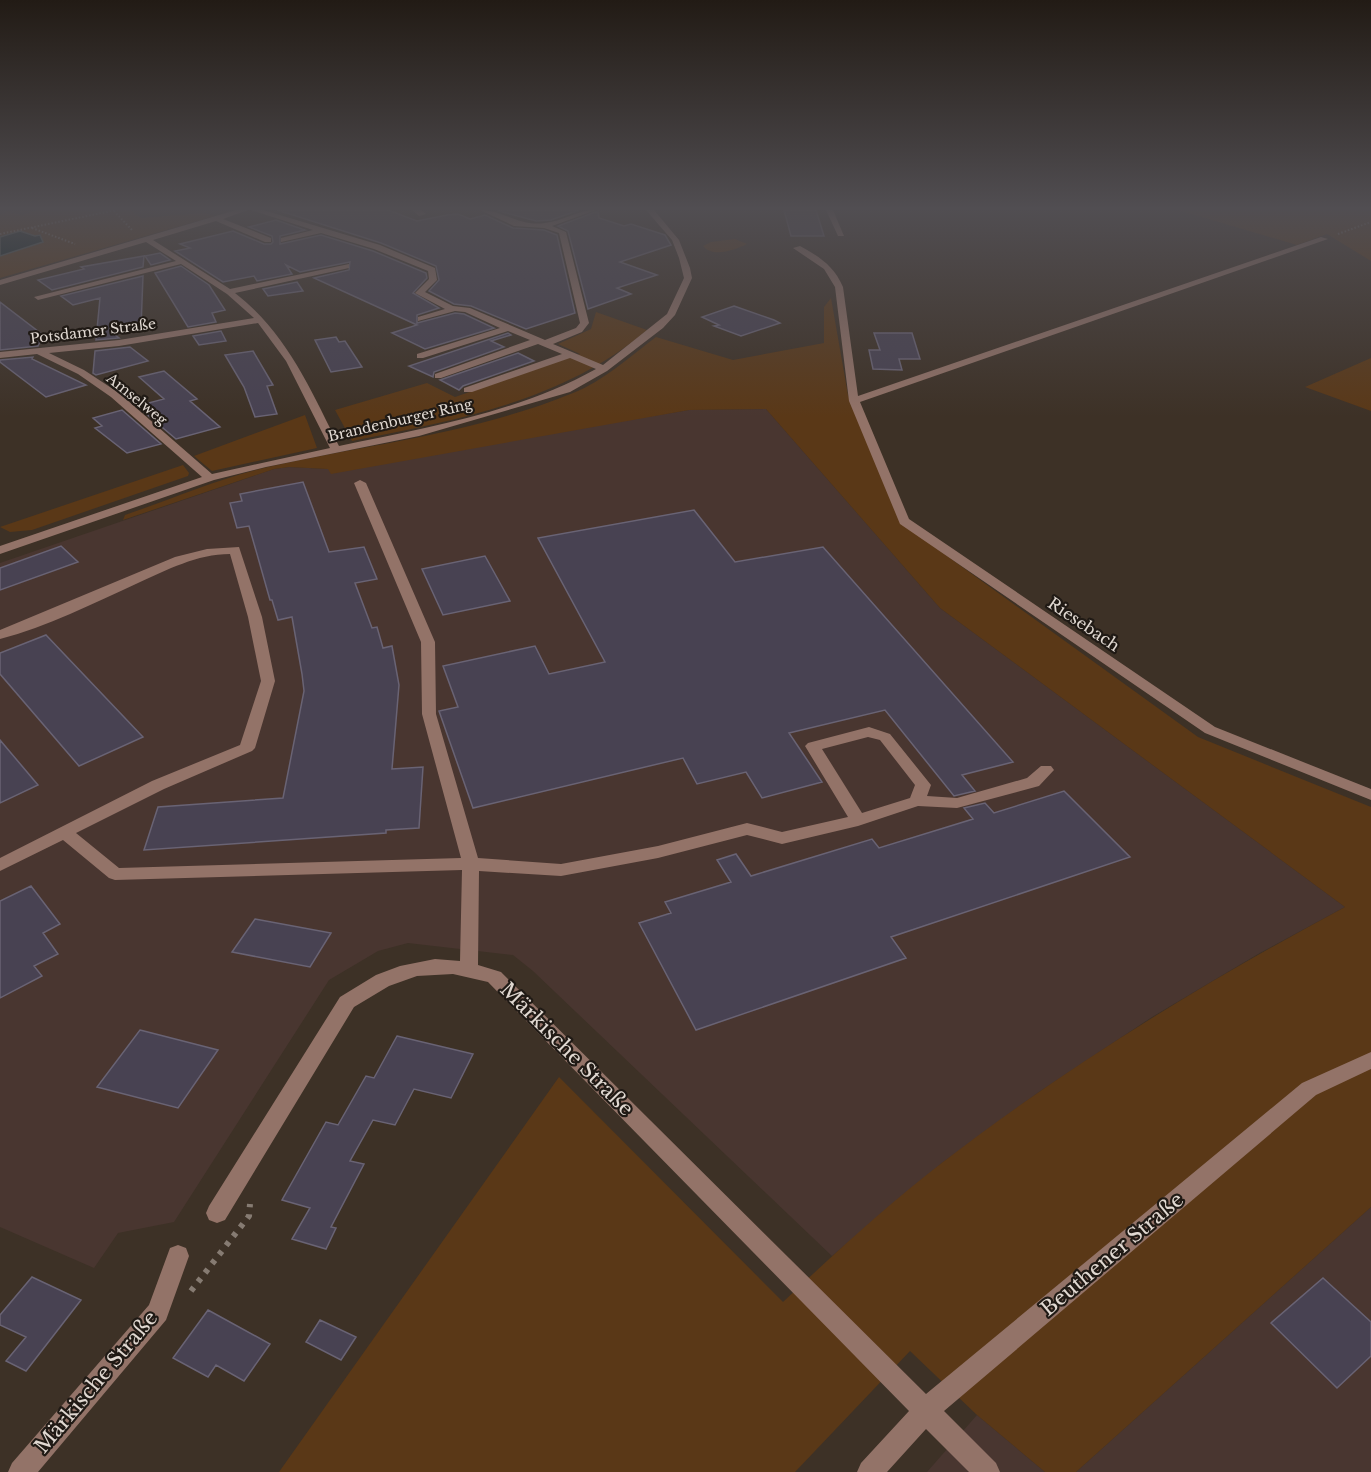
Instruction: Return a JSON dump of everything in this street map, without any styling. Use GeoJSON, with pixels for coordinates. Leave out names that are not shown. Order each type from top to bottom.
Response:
{"type":"FeatureCollection","features":[{"type":"Feature","properties":{"kind":"street"},"geometry":{"type":"LineString","coordinates":[[0,283],[15,279]]}},
{"type":"Feature","properties":{"kind":"street"},"geometry":{"type":"LineString","coordinates":[[38,297],[113,279]]}},
{"type":"Feature","properties":{"kind":"street"},"geometry":{"type":"LineString","coordinates":[[207,279],[227,292],[260,320],[292,363],[336,450]]}},
{"type":"Feature","properties":{"kind":"street"},"geometry":{"type":"LineString","coordinates":[[227,292],[288,279]]}},
{"type":"Feature","properties":{"kind":"street"},"geometry":{"type":"LineString","coordinates":[[433,279],[419,293],[467,310],[604,369]]}},
{"type":"Feature","properties":{"kind":"street"},"geometry":{"type":"LineString","coordinates":[[438,376],[579,330],[585,323],[574,279]]}},
{"type":"Feature","properties":{"kind":"street","name":"Brandenburger Ring"},"geometry":{"type":"LineString","coordinates":[[0,550],[210,478],[419,433],[566,390],[604,369],[646,338],[671,315],[688,279]]}},
{"type":"Feature","properties":{"kind":"street","name":"Riesebach"},"geometry":{"type":"LineString","coordinates":[[836,279],[839,287],[854,401],[904,521],[1210,730],[1371,795]]}},
{"type":"Feature","properties":{"kind":"street"},"geometry":{"type":"LineString","coordinates":[[854,401],[1209,279]]}},
{"type":"Feature","properties":{"kind":"street"},"geometry":{"type":"LineString","coordinates":[[421,319],[456,308]]}},
{"type":"Feature","properties":{"kind":"street","name":"Potsdamer Straße"},"geometry":{"type":"LineString","coordinates":[[0,355],[119,343],[260,320]]}},
{"type":"Feature","properties":{"kind":"street"},"geometry":{"type":"LineString","coordinates":[[420,356],[508,328]]}},
{"type":"Feature","properties":{"kind":"street","name":"Amselweg"},"geometry":{"type":"LineString","coordinates":[[40,352],[81,372],[115,395],[210,478]]}},
{"type":"Feature","properties":{"kind":"street"},"geometry":{"type":"LineString","coordinates":[[468,390],[570,355]]}},
{"type":"Feature","properties":{"kind":"street"},"geometry":{"type":"LineString","coordinates":[[360,483],[428,642],[429,714],[471,864],[469,967]]}},
{"type":"Feature","properties":{"kind":"street"},"geometry":{"type":"LineString","coordinates":[[0,635],[32,624],[171,564],[215,549],[235,550],[255,617],[268,681],[247,748],[158,785],[0,865]]}},
{"type":"Feature","properties":{"kind":"street"},"geometry":{"type":"LineString","coordinates":[[858,820],[813,746],[868,732],[885,737],[923,784],[917,801]]}},
{"type":"Feature","properties":{"kind":"street"},"geometry":{"type":"LineString","coordinates":[[65,833],[115,874],[471,864],[561,870],[658,852],[747,829],[782,838],[858,820],[917,801],[957,803],[1033,782],[1046,770]]}},
{"type":"Feature","properties":{"kind":"street","name":"Märkische Straße"},"geometry":{"type":"LineString","coordinates":[[217,1213],[346,1002],[375,982],[421,966],[469,967],[495,977],[987,1472]]}},
{"type":"Feature","properties":{"kind":"street","name":"Beuthener Straße"},"geometry":{"type":"LineString","coordinates":[[870,1472],[926,1410],[1309,1089],[1371,1059]]}},
{"type":"Feature","properties":{"kind":"street","name":"Märkische Straße"},"geometry":{"type":"LineString","coordinates":[[21,1472],[158,1312],[178,1256]]}},
{"type":"Feature","properties":{"kind":"path"},"geometry":{"type":"LineString","coordinates":[[158,1312],[188,1295],[249,1216],[251,1193]]}},
{"type":"Feature","properties":{"kind":"shaded area"},"geometry":{"type":"Polygon","coordinates":[[[831,298],[848,395],[900,522],[1198,737],[1371,807],[1371,1207],[1076,1472],[1045,1472],[977,1415],[910,1351],[795,1472],[279,1472],[559,1077],[783,1302],[902,1195],[1039,1092],[1190,995],[1345,907],[940,608],[766,409],[689,410],[331,474],[328,469],[289,467],[274,469],[123,520],[125,515],[214,483],[268,467],[461,428],[536,407],[595,382],[656,337],[733,360],[824,343],[824,307],[831,298]]]}},
{"type":"Feature","properties":{"kind":"shaded area"},"geometry":{"type":"Polygon","coordinates":[[[596,312],[647,330],[615,354],[545,391],[469,415],[352,441],[335,410],[427,383],[455,397],[580,354],[558,344],[591,329],[596,312]]]}},
{"type":"Feature","properties":{"kind":"shaded area"},"geometry":{"type":"Polygon","coordinates":[[[1371,358],[1371,411],[1305,387],[1371,358]]]}},
{"type":"Feature","properties":{"kind":"shaded area"},"geometry":{"type":"Polygon","coordinates":[[[766,409],[940,608],[1345,907],[1258,954],[1152,1017],[1039,1092],[942,1163],[832,1256],[533,971],[513,955],[408,943],[378,951],[329,980],[174,1222],[118,1233],[94,1268],[0,1227],[0,563],[274,469],[289,467],[328,469],[689,410],[766,409]]]}},
{"type":"Feature","properties":{"kind":"shaded area"},"geometry":{"type":"Polygon","coordinates":[[[305,415],[317,448],[212,471],[194,456],[305,415]]]}},
{"type":"Feature","properties":{"kind":"shaded area"},"geometry":{"type":"Polygon","coordinates":[[[183,465],[189,473],[188,476],[32,530],[10,532],[0,527],[183,465]]]}},
{"type":"Feature","properties":{"kind":"shaded area"},"geometry":{"type":"Polygon","coordinates":[[[1371,1207],[1371,1472],[1076,1472],[1371,1207]]]}},
{"type":"Feature","properties":{"kind":"shaded area"},"geometry":{"type":"Polygon","coordinates":[[[977,1415],[1045,1472],[927,1472],[977,1415]]]}},
{"type":"Feature","properties":{"kind":"building"},"geometry":{"type":"Polygon","coordinates":[[[43,279],[97,279],[52,290],[38,280],[43,279]]]}},
{"type":"Feature","properties":{"kind":"building"},"geometry":{"type":"Polygon","coordinates":[[[132,279],[143,279],[141,327],[110,331],[119,338],[96,340],[100,298],[73,305],[61,296],[132,279]]]}},
{"type":"Feature","properties":{"kind":"building"},"geometry":{"type":"Polygon","coordinates":[[[158,279],[200,279],[209,285],[225,310],[212,313],[216,322],[188,327],[158,279]]]}},
{"type":"Feature","properties":{"kind":"building"},"geometry":{"type":"Polygon","coordinates":[[[218,279],[240,279],[223,282],[218,279]]]}},
{"type":"Feature","properties":{"kind":"building"},"geometry":{"type":"Polygon","coordinates":[[[316,279],[426,279],[413,293],[439,308],[417,315],[417,323],[455,313],[464,314],[494,328],[425,349],[392,333],[417,325],[316,279]]]}},
{"type":"Feature","properties":{"kind":"building"},"geometry":{"type":"Polygon","coordinates":[[[567,279],[575,313],[526,329],[471,306],[454,304],[429,291],[439,280],[567,279]]]}},
{"type":"Feature","properties":{"kind":"building"},"geometry":{"type":"Polygon","coordinates":[[[580,279],[646,279],[617,288],[631,294],[588,309],[580,279]]]}},
{"type":"Feature","properties":{"kind":"building"},"geometry":{"type":"Polygon","coordinates":[[[297,282],[303,291],[268,296],[263,289],[297,282]]]}},
{"type":"Feature","properties":{"kind":"building"},"geometry":{"type":"Polygon","coordinates":[[[0,302],[43,335],[38,346],[0,350],[0,302]]]}},
{"type":"Feature","properties":{"kind":"building"},"geometry":{"type":"Polygon","coordinates":[[[734,306],[780,323],[741,336],[714,326],[719,325],[702,317],[734,306]]]}},
{"type":"Feature","properties":{"kind":"building"},"geometry":{"type":"Polygon","coordinates":[[[221,331],[226,341],[199,345],[193,336],[221,331]]]}},
{"type":"Feature","properties":{"kind":"building"},"geometry":{"type":"Polygon","coordinates":[[[508,333],[511,335],[491,341],[504,347],[434,372],[433,377],[409,366],[508,333]]]}},
{"type":"Feature","properties":{"kind":"building"},"geometry":{"type":"Polygon","coordinates":[[[874,333],[912,333],[920,359],[899,359],[902,370],[873,369],[869,350],[880,350],[874,333]]]}},
{"type":"Feature","properties":{"kind":"building"},"geometry":{"type":"Polygon","coordinates":[[[336,337],[339,342],[345,341],[362,367],[331,372],[315,340],[336,337]]]}},
{"type":"Feature","properties":{"kind":"building"},"geometry":{"type":"Polygon","coordinates":[[[130,347],[148,361],[96,375],[93,373],[95,351],[130,347]]]}},
{"type":"Feature","properties":{"kind":"building"},"geometry":{"type":"Polygon","coordinates":[[[253,351],[273,385],[267,386],[277,414],[255,417],[244,387],[225,355],[253,351]]]}},
{"type":"Feature","properties":{"kind":"building"},"geometry":{"type":"Polygon","coordinates":[[[518,353],[534,361],[463,386],[459,390],[440,380],[518,353]]]}},
{"type":"Feature","properties":{"kind":"building"},"geometry":{"type":"Polygon","coordinates":[[[33,357],[32,359],[86,385],[46,397],[0,362],[0,360],[33,357]]]}},
{"type":"Feature","properties":{"kind":"building"},"geometry":{"type":"Polygon","coordinates":[[[164,371],[197,399],[190,401],[220,427],[176,439],[137,406],[164,399],[139,377],[164,371]]]}},
{"type":"Feature","properties":{"kind":"building"},"geometry":{"type":"Polygon","coordinates":[[[122,410],[161,444],[127,453],[95,428],[102,426],[93,418],[122,410]]]}},
{"type":"Feature","properties":{"kind":"building"},"geometry":{"type":"Polygon","coordinates":[[[303,482],[329,552],[364,547],[377,579],[355,583],[372,628],[377,627],[383,648],[392,646],[399,685],[392,769],[423,767],[419,828],[386,830],[386,833],[144,850],[158,807],[283,798],[304,691],[292,617],[278,620],[249,526],[237,528],[230,503],[242,501],[240,494],[303,482]]]}},
{"type":"Feature","properties":{"kind":"building"},"geometry":{"type":"Polygon","coordinates":[[[694,510],[735,562],[823,547],[1013,762],[962,775],[975,791],[954,796],[885,710],[789,733],[822,782],[762,798],[746,772],[697,784],[683,758],[473,808],[439,711],[458,707],[443,666],[535,646],[549,674],[605,662],[538,538],[694,510]]]}},
{"type":"Feature","properties":{"kind":"building"},"geometry":{"type":"Polygon","coordinates":[[[61,546],[78,562],[0,590],[0,568],[61,546]]]}},
{"type":"Feature","properties":{"kind":"building"},"geometry":{"type":"Polygon","coordinates":[[[485,556],[510,601],[443,615],[422,569],[485,556]]]}},
{"type":"Feature","properties":{"kind":"building"},"geometry":{"type":"Polygon","coordinates":[[[46,635],[143,737],[79,766],[0,674],[0,653],[46,635]]]}},
{"type":"Feature","properties":{"kind":"building"},"geometry":{"type":"Polygon","coordinates":[[[0,740],[38,785],[0,803],[0,740]]]}},
{"type":"Feature","properties":{"kind":"building"},"geometry":{"type":"Polygon","coordinates":[[[1064,791],[1130,857],[891,937],[906,958],[696,1030],[639,923],[671,913],[665,902],[731,882],[717,860],[736,854],[751,876],[872,839],[879,848],[973,819],[964,808],[985,803],[994,813],[1064,791]]]}},
{"type":"Feature","properties":{"kind":"building"},"geometry":{"type":"Polygon","coordinates":[[[31,886],[60,924],[43,933],[58,954],[34,966],[42,976],[0,998],[0,901],[31,886]]]}},
{"type":"Feature","properties":{"kind":"building"},"geometry":{"type":"Polygon","coordinates":[[[255,919],[331,933],[310,967],[232,952],[255,919]]]}},
{"type":"Feature","properties":{"kind":"building"},"geometry":{"type":"Polygon","coordinates":[[[140,1030],[218,1050],[178,1108],[97,1087],[140,1030]]]}},
{"type":"Feature","properties":{"kind":"building"},"geometry":{"type":"Polygon","coordinates":[[[397,1036],[473,1054],[451,1098],[414,1089],[395,1125],[373,1120],[350,1161],[364,1164],[331,1227],[336,1228],[326,1249],[292,1239],[310,1208],[282,1200],[326,1122],[338,1125],[366,1076],[374,1078],[397,1036]]]}},
{"type":"Feature","properties":{"kind":"building"},"geometry":{"type":"Polygon","coordinates":[[[32,1277],[81,1300],[26,1371],[6,1361],[26,1337],[0,1325],[0,1315],[32,1277]]]}},
{"type":"Feature","properties":{"kind":"building"},"geometry":{"type":"Polygon","coordinates":[[[1323,1278],[1371,1322],[1371,1356],[1337,1388],[1271,1323],[1323,1278]]]}},
{"type":"Feature","properties":{"kind":"building"},"geometry":{"type":"Polygon","coordinates":[[[208,1310],[270,1344],[244,1381],[216,1365],[208,1377],[173,1358],[208,1310]]]}},
{"type":"Feature","properties":{"kind":"building"},"geometry":{"type":"Polygon","coordinates":[[[320,1320],[356,1337],[341,1360],[306,1342],[320,1320]]]}}]}
